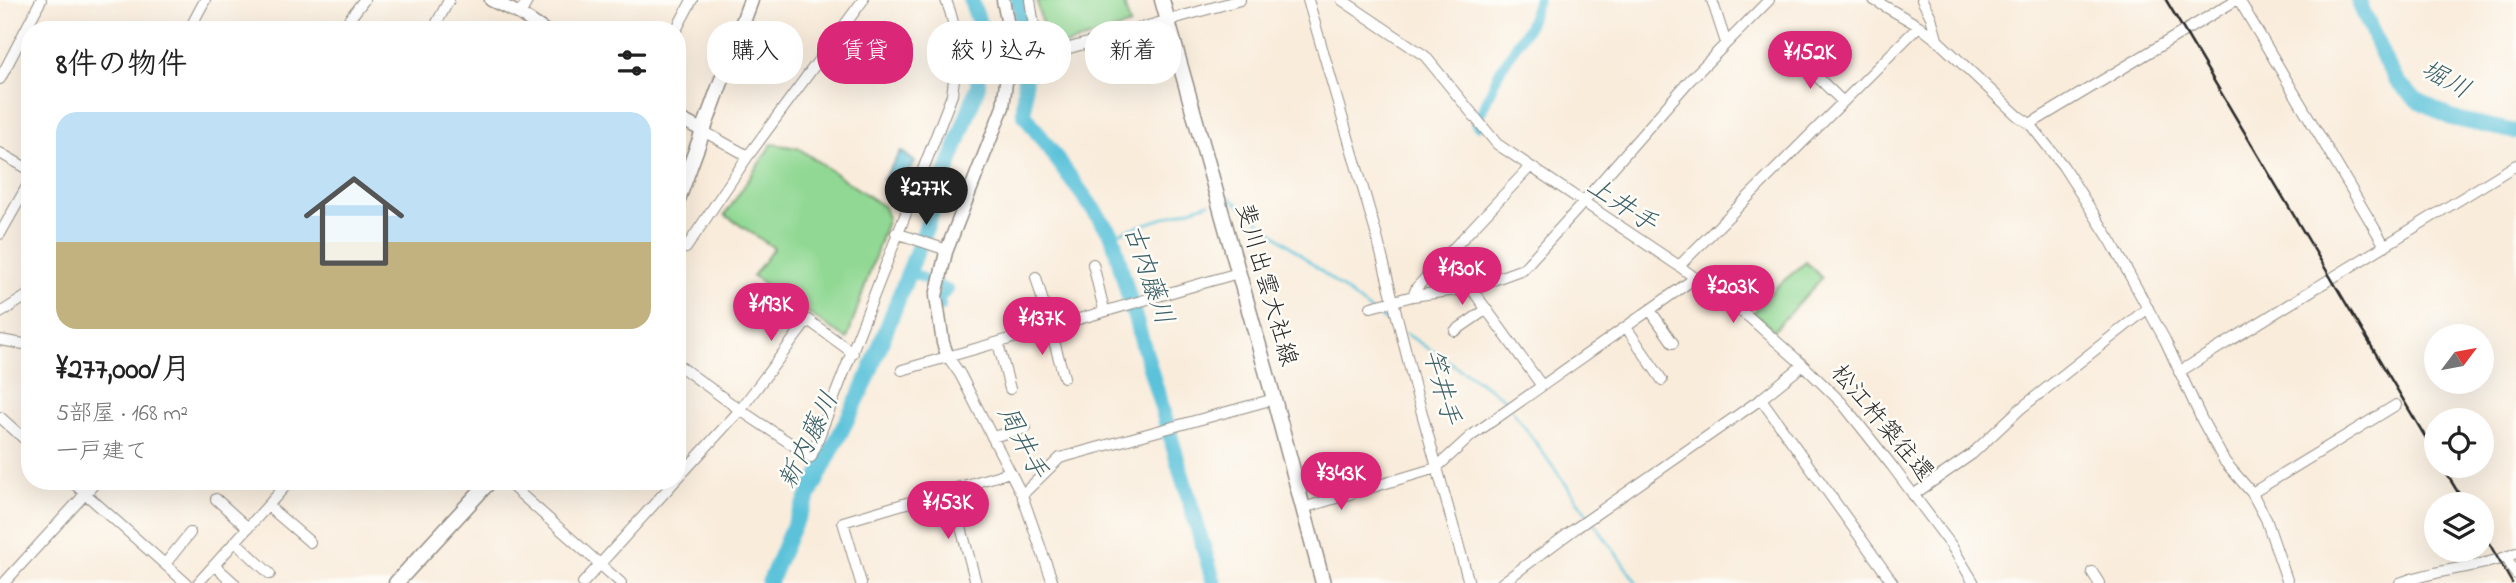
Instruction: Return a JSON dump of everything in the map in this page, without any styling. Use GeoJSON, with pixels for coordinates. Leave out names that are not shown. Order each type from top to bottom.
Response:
{"type":"FeatureCollection","features":[{"type":"Feature","properties":{"kind":"main road"},"geometry":{"type":"LineString","coordinates":[[686,177],[751,0]]}},
{"type":"Feature","properties":{"kind":"main road","name":"斐川出雲大社線"},"geometry":{"type":"LineString","coordinates":[[1162,0],[1168,21]]}},
{"type":"Feature","properties":{"kind":"main road","name":"斐川出雲大社線"},"geometry":{"type":"LineString","coordinates":[[1181,68],[1323,583]]}},
{"type":"Feature","properties":{"kind":"main road"},"geometry":{"type":"LineString","coordinates":[[396,583],[482,490]]}},
{"type":"Feature","properties":{"kind":"street"},"geometry":{"type":"LineString","coordinates":[[30,21],[41,0]]}},
{"type":"Feature","properties":{"kind":"street"},"geometry":{"type":"LineString","coordinates":[[194,21],[205,0]]}},
{"type":"Feature","properties":{"kind":"street"},"geometry":{"type":"LineString","coordinates":[[348,21],[364,0]]}},
{"type":"Feature","properties":{"kind":"street"},"geometry":{"type":"LineString","coordinates":[[438,21],[449,0]]}},
{"type":"Feature","properties":{"kind":"street"},"geometry":{"type":"LineString","coordinates":[[491,0],[530,21]]}},
{"type":"Feature","properties":{"kind":"street"},"geometry":{"type":"LineString","coordinates":[[520,14],[528,0]]}},
{"type":"Feature","properties":{"kind":"street"},"geometry":{"type":"LineString","coordinates":[[681,21],[692,0]]}},
{"type":"Feature","properties":{"kind":"street"},"geometry":{"type":"LineString","coordinates":[[686,248],[748,156],[863,0]]}},
{"type":"Feature","properties":{"kind":"street"},"geometry":{"type":"LineString","coordinates":[[946,0],[955,21]]}},
{"type":"Feature","properties":{"kind":"street"},"geometry":{"type":"LineString","coordinates":[[1003,0],[1007,21]]}},
{"type":"Feature","properties":{"kind":"street"},"geometry":{"type":"LineString","coordinates":[[1030,0],[1033,21]]}},
{"type":"Feature","properties":{"kind":"street"},"geometry":{"type":"LineString","coordinates":[[1168,21],[1240,0]]}},
{"type":"Feature","properties":{"kind":"street"},"geometry":{"type":"LineString","coordinates":[[1308,0],[1372,221],[1436,468],[1469,583]]}},
{"type":"Feature","properties":{"kind":"street","name":"松江杵築往還"},"geometry":{"type":"LineString","coordinates":[[1342,0],[1425,56],[1497,144],[1679,266],[1750,318],[1803,365],[1842,403],[1951,544],[1974,583]]}},
{"type":"Feature","properties":{"kind":"street"},"geometry":{"type":"LineString","coordinates":[[1712,0],[1726,43]]}},
{"type":"Feature","properties":{"kind":"street"},"geometry":{"type":"LineString","coordinates":[[1371,307],[1413,296],[1471,288],[1523,269],[1689,81],[1769,0]]}},
{"type":"Feature","properties":{"kind":"street"},"geometry":{"type":"LineString","coordinates":[[1874,0],[1919,26],[1937,40],[2018,116],[2030,124],[2063,166],[2148,308],[2225,462],[2252,493],[2266,519],[2288,583]]}},
{"type":"Feature","properties":{"kind":"street"},"geometry":{"type":"LineString","coordinates":[[1922,0],[1931,17],[1937,40]]}},
{"type":"Feature","properties":{"kind":"street"},"geometry":{"type":"LineString","coordinates":[[2030,124],[2237,0],[2385,246]]}},
{"type":"Feature","properties":{"kind":"street"},"geometry":{"type":"LineString","coordinates":[[1679,266],[1919,26]]}},
{"type":"Feature","properties":{"kind":"street"},"geometry":{"type":"LineString","coordinates":[[0,79],[21,39]]}},
{"type":"Feature","properties":{"kind":"street"},"geometry":{"type":"LineString","coordinates":[[1799,59],[1843,102]]}},
{"type":"Feature","properties":{"kind":"street"},"geometry":{"type":"LineString","coordinates":[[686,371],[740,411],[811,457],[952,95],[953,84]]}},
{"type":"Feature","properties":{"kind":"street"},"geometry":{"type":"LineString","coordinates":[[1006,84],[1003,107],[943,250],[936,296],[943,343],[948,357],[1022,495],[1051,582]]}},
{"type":"Feature","properties":{"kind":"street"},"geometry":{"type":"LineString","coordinates":[[686,122],[748,156]]}},
{"type":"Feature","properties":{"kind":"street"},"geometry":{"type":"LineString","coordinates":[[0,153],[21,165]]}},
{"type":"Feature","properties":{"kind":"street"},"geometry":{"type":"LineString","coordinates":[[2179,372],[2516,165]]}},
{"type":"Feature","properties":{"kind":"street"},"geometry":{"type":"LineString","coordinates":[[1413,296],[1417,287],[1529,167]]}},
{"type":"Feature","properties":{"kind":"street"},"geometry":{"type":"LineString","coordinates":[[0,234],[21,197]]}},
{"type":"Feature","properties":{"kind":"street"},"geometry":{"type":"LineString","coordinates":[[898,234],[943,250]]}},
{"type":"Feature","properties":{"kind":"street"},"geometry":{"type":"LineString","coordinates":[[1093,264],[1104,310]]}},
{"type":"Feature","properties":{"kind":"street"},"geometry":{"type":"LineString","coordinates":[[902,370],[1238,273]]}},
{"type":"Feature","properties":{"kind":"street"},"geometry":{"type":"LineString","coordinates":[[1036,277],[1064,377]]}},
{"type":"Feature","properties":{"kind":"street"},"geometry":{"type":"LineString","coordinates":[[1303,508],[1436,468],[1471,436],[1695,278]]}},
{"type":"Feature","properties":{"kind":"street"},"geometry":{"type":"LineString","coordinates":[[1471,288],[1542,386]]}},
{"type":"Feature","properties":{"kind":"street"},"geometry":{"type":"LineString","coordinates":[[0,313],[21,300]]}},
{"type":"Feature","properties":{"kind":"street"},"geometry":{"type":"LineString","coordinates":[[1913,495],[1972,454],[2020,409],[2148,308]]}},
{"type":"Feature","properties":{"kind":"street"},"geometry":{"type":"LineString","coordinates":[[1455,331],[1486,309]]}},
{"type":"Feature","properties":{"kind":"street"},"geometry":{"type":"LineString","coordinates":[[1650,310],[1673,343]]}},
{"type":"Feature","properties":{"kind":"street"},"geometry":{"type":"LineString","coordinates":[[686,469],[740,411],[808,320],[853,353]]}},
{"type":"Feature","properties":{"kind":"street"},"geometry":{"type":"LineString","coordinates":[[1626,327],[1662,380]]}},
{"type":"Feature","properties":{"kind":"street"},"geometry":{"type":"LineString","coordinates":[[0,341],[21,344]]}},
{"type":"Feature","properties":{"kind":"street"},"geometry":{"type":"LineString","coordinates":[[998,343],[1010,388]]}},
{"type":"Feature","properties":{"kind":"street"},"geometry":{"type":"LineString","coordinates":[[1502,583],[1761,399],[1803,365]]}},
{"type":"Feature","properties":{"kind":"street"},"geometry":{"type":"LineString","coordinates":[[1022,495],[1060,458],[1274,399]]}},
{"type":"Feature","properties":{"kind":"street"},"geometry":{"type":"LineString","coordinates":[[1761,399],[1893,583]]}},
{"type":"Feature","properties":{"kind":"street"},"geometry":{"type":"LineString","coordinates":[[2252,493],[2396,405]]}},
{"type":"Feature","properties":{"kind":"street"},"geometry":{"type":"LineString","coordinates":[[0,416],[21,436]]}},
{"type":"Feature","properties":{"kind":"street"},"geometry":{"type":"LineString","coordinates":[[992,437],[1026,428]]}},
{"type":"Feature","properties":{"kind":"street"},"geometry":{"type":"LineString","coordinates":[[861,583],[843,522],[1010,472]]}},
{"type":"Feature","properties":{"kind":"street"},"geometry":{"type":"LineString","coordinates":[[81,490],[186,583]]}},
{"type":"Feature","properties":{"kind":"street"},"geometry":{"type":"LineString","coordinates":[[4,583],[89,490]]}},
{"type":"Feature","properties":{"kind":"street"},"geometry":{"type":"LineString","coordinates":[[198,583],[282,490]]}},
{"type":"Feature","properties":{"kind":"street"},"geometry":{"type":"LineString","coordinates":[[516,490],[621,583]]}},
{"type":"Feature","properties":{"kind":"street"},"geometry":{"type":"LineString","coordinates":[[583,583],[667,490]]}},
{"type":"Feature","properties":{"kind":"street"},"geometry":{"type":"LineString","coordinates":[[951,490],[976,583]]}},
{"type":"Feature","properties":{"kind":"street"},"geometry":{"type":"LineString","coordinates":[[216,499],[248,528]]}},
{"type":"Feature","properties":{"kind":"street"},"geometry":{"type":"LineString","coordinates":[[268,506],[310,542]]}},
{"type":"Feature","properties":{"kind":"street"},"geometry":{"type":"LineString","coordinates":[[165,564],[190,533]]}},
{"type":"Feature","properties":{"kind":"street"},"geometry":{"type":"LineString","coordinates":[[236,542],[270,574]]}},
{"type":"Feature","properties":{"kind":"street"},"geometry":{"type":"LineString","coordinates":[[2400,583],[2419,575],[2493,563],[2511,555],[2516,574]]}},
{"type":"Feature","properties":{"kind":"street"},"geometry":{"type":"LineString","coordinates":[[214,565],[234,583]]}},
{"type":"Feature","properties":{"kind":"street"},"geometry":{"type":"LineString","coordinates":[[2092,572],[2099,583]]}},
{"type":"Feature","properties":{"kind":"green space"},"geometry":{"type":"Polygon","coordinates":[[[1037,0],[1123,0],[1129,21],[1085,21],[1085,39],[1071,43],[1071,21],[1041,21],[1037,0]]]}},
{"type":"Feature","properties":{"kind":"green space"},"geometry":{"type":"Polygon","coordinates":[[[772,144],[798,148],[884,207],[888,218],[847,339],[753,276],[774,248],[725,215],[772,144]]]}},
{"type":"Feature","properties":{"kind":"green space"},"geometry":{"type":"Polygon","coordinates":[[[1806,262],[1822,278],[1774,330],[1753,313],[1775,288],[1806,262]]]}},
{"type":"Feature","properties":{"kind":"water"},"geometry":{"type":"Polygon","coordinates":[[[901,151],[915,162],[897,189],[883,180],[901,151]]]}},
{"type":"Feature","properties":{"kind":"waterway","name":"新内藤川"},"geometry":{"type":"LineString","coordinates":[[769,583],[790,533],[865,384],[978,86],[979,23],[971,0]]}},
{"type":"Feature","properties":{"kind":"waterway","name":"古内藤川"},"geometry":{"type":"LineString","coordinates":[[1018,0],[1025,64],[1024,114],[1112,235],[1214,583]]}},
{"type":"Feature","properties":{"kind":"waterway","name":"上井手"},"geometry":{"type":"LineString","coordinates":[[1478,126],[1476,124],[1499,72],[1528,27],[1538,0]]}},
{"type":"Feature","properties":{"kind":"waterway","name":"堀川"},"geometry":{"type":"LineString","coordinates":[[2358,0],[2385,61],[2399,84],[2416,99],[2451,118],[2516,132]]}},
{"type":"Feature","properties":{"kind":"waterway"},"geometry":{"type":"LineString","coordinates":[[1229,197],[1367,308],[1396,327]]}},
{"type":"Feature","properties":{"kind":"waterway"},"geometry":{"type":"LineString","coordinates":[[1112,235],[1209,203]]}},
{"type":"Feature","properties":{"kind":"waterway","name":"周井手"},"geometry":{"type":"LineString","coordinates":[[908,271],[949,290],[940,298],[941,307]]}},
{"type":"Feature","properties":{"kind":"waterway","name":"竿井手"},"geometry":{"type":"LineString","coordinates":[[1405,333],[1504,398],[1508,404]]}},
{"type":"Feature","properties":{"kind":"waterway"},"geometry":{"type":"LineString","coordinates":[[1512,410],[1588,515]]}},
{"type":"Feature","properties":{"kind":"waterway"},"geometry":{"type":"LineString","coordinates":[[1592,520],[1637,583]]}},
{"type":"Feature","properties":{"kind":"railway"},"geometry":{"type":"LineString","coordinates":[[2166,0],[2424,435]]}},
{"type":"Feature","properties":{"kind":"railway"},"geometry":{"type":"LineString","coordinates":[[2449,478],[2458,492]]}},
{"type":"Feature","properties":{"kind":"railway"},"geometry":{"type":"LineString","coordinates":[[2494,552],[2512,583]]}}]}
